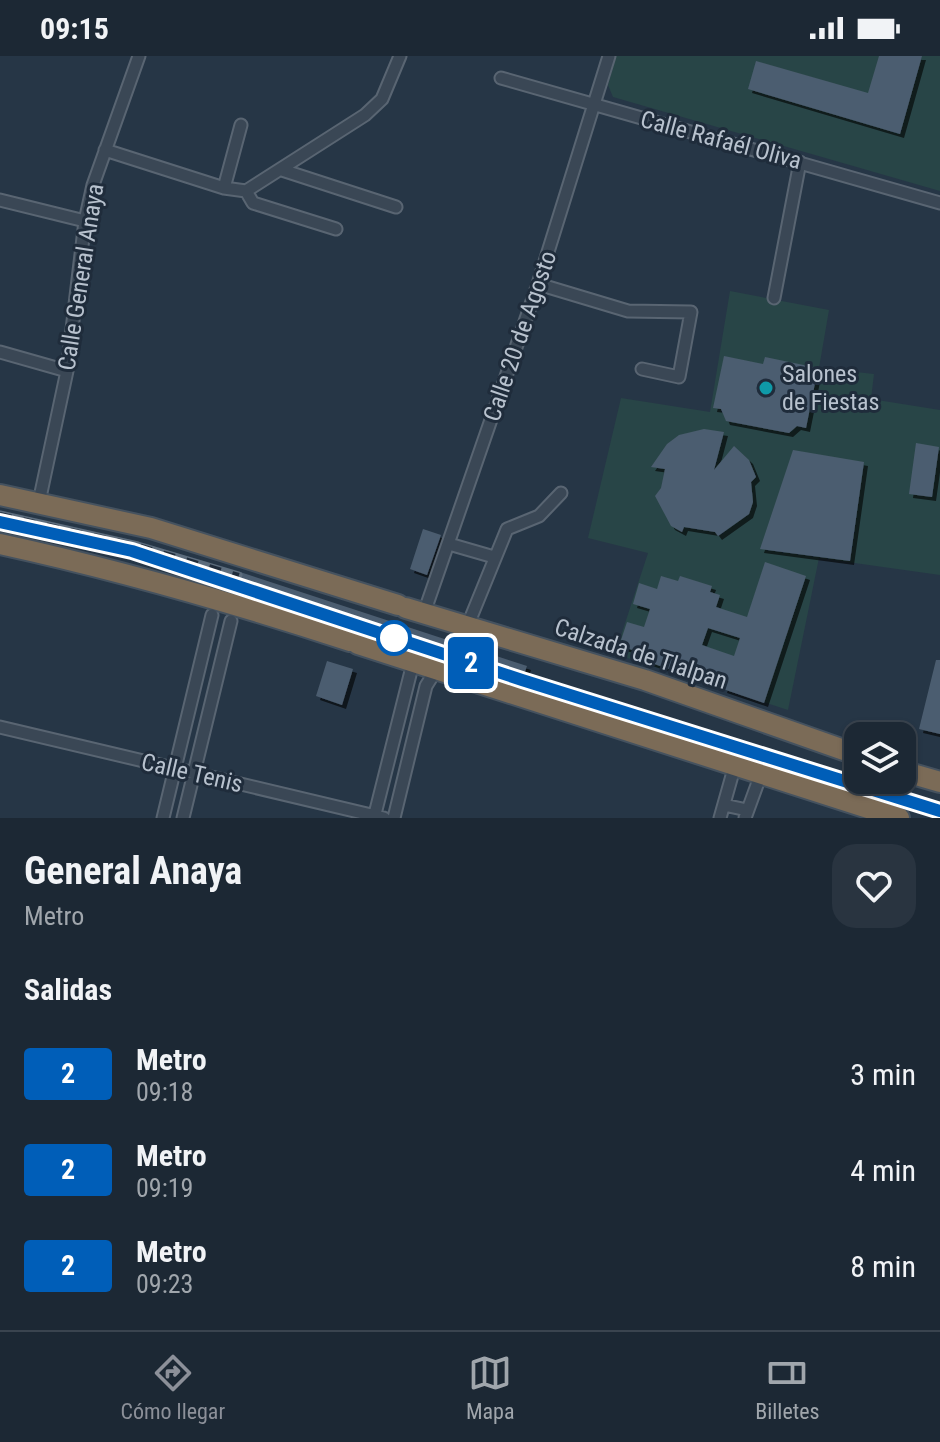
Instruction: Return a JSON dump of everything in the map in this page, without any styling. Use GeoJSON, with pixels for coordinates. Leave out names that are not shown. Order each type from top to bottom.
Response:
{"type":"FeatureCollection","features":[{"type":"Feature","properties":{"kind":"highway","name":"Calzada de Tlalpan"},"geometry":{"type":"LineString","coordinates":[[0,495],[151,528],[645,680],[844,750]]}},
{"type":"Feature","properties":{"kind":"highway"},"geometry":{"type":"LineString","coordinates":[[0,544],[109,568],[214,597],[899,818]]}},
{"type":"Feature","properties":{"kind":"highway"},"geometry":{"type":"LineString","coordinates":[[916,775],[940,782]]}},
{"type":"Feature","properties":{"kind":"street","name":"Calle General Anaya"},"geometry":{"type":"LineString","coordinates":[[39,502],[67,371],[85,221],[105,150],[139,56]]}},
{"type":"Feature","properties":{"kind":"street"},"geometry":{"type":"LineString","coordinates":[[105,150],[224,188],[246,191],[365,115],[382,99],[400,56]]}},
{"type":"Feature","properties":{"kind":"street","name":"Calle 20 de Agosto"},"geometry":{"type":"LineString","coordinates":[[410,608],[449,544],[538,284],[609,56]]}},
{"type":"Feature","properties":{"kind":"street","name":"Calle Rafaél Oliva"},"geometry":{"type":"LineString","coordinates":[[501,78],[940,203]]}},
{"type":"Feature","properties":{"kind":"street"},"geometry":{"type":"LineString","coordinates":[[224,188],[241,125]]}},
{"type":"Feature","properties":{"kind":"street"},"geometry":{"type":"LineString","coordinates":[[774,298],[800,162]]}},
{"type":"Feature","properties":{"kind":"street"},"geometry":{"type":"LineString","coordinates":[[282,170],[396,207]]}},
{"type":"Feature","properties":{"kind":"street"},"geometry":{"type":"LineString","coordinates":[[246,191],[253,203],[336,229]]}},
{"type":"Feature","properties":{"kind":"street"},"geometry":{"type":"LineString","coordinates":[[0,200],[85,221]]}},
{"type":"Feature","properties":{"kind":"street"},"geometry":{"type":"LineString","coordinates":[[538,284],[628,311],[691,312],[679,377],[642,369]]}},
{"type":"Feature","properties":{"kind":"street"},"geometry":{"type":"LineString","coordinates":[[0,352],[67,371]]}},
{"type":"Feature","properties":{"kind":"street"},"geometry":{"type":"LineString","coordinates":[[467,627],[507,529],[539,516],[561,493]]}},
{"type":"Feature","properties":{"kind":"street"},"geometry":{"type":"LineString","coordinates":[[449,544],[494,557]]}},
{"type":"Feature","properties":{"kind":"street"},"geometry":{"type":"LineString","coordinates":[[163,818],[210,621],[229,626],[183,818]]}},
{"type":"Feature","properties":{"kind":"street"},"geometry":{"type":"LineString","coordinates":[[378,817],[402,700],[413,663]]}},
{"type":"Feature","properties":{"kind":"street"},"geometry":{"type":"LineString","coordinates":[[394,818],[422,704],[436,670]]}},
{"type":"Feature","properties":{"kind":"street"},"geometry":{"type":"LineString","coordinates":[[402,700],[422,704]]}},
{"type":"Feature","properties":{"kind":"street","name":"Calle Tenis"},"geometry":{"type":"LineString","coordinates":[[0,727],[378,817]]}},
{"type":"Feature","properties":{"kind":"street"},"geometry":{"type":"LineString","coordinates":[[720,818],[735,765]]}},
{"type":"Feature","properties":{"kind":"street"},"geometry":{"type":"LineString","coordinates":[[724,805],[746,814],[761,774]]}},
{"type":"Feature","properties":{"kind":"green space"},"geometry":{"type":"Polygon","coordinates":[[[616,56],[940,56],[940,191],[613,97],[608,85],[616,56]]]}},
{"type":"Feature","properties":{"kind":"green space"},"geometry":{"type":"Polygon","coordinates":[[[730,291],[829,310],[819,368],[874,374],[871,399],[940,410],[940,575],[819,558],[788,710],[615,654],[648,553],[588,538],[621,398],[710,412],[730,291]]]}},
{"type":"Feature","properties":{"kind":"building"},"geometry":{"type":"Polygon","coordinates":[[[879,56],[922,56],[900,134],[748,89],[756,61],[868,93],[879,56]]]}},
{"type":"Feature","properties":{"kind":"building","name":"Salones de Fiestas"},"geometry":{"type":"Polygon","coordinates":[[[724,356],[763,364],[765,357],[818,368],[806,428],[797,426],[789,433],[726,421],[721,409],[713,408],[724,356]]]}},
{"type":"Feature","properties":{"kind":"building"},"geometry":{"type":"Polygon","coordinates":[[[704,429],[724,432],[714,470],[734,446],[749,460],[756,477],[751,482],[753,502],[749,514],[718,536],[715,532],[684,527],[682,532],[671,526],[655,496],[661,488],[665,469],[651,467],[667,444],[679,435],[704,429]]]}},
{"type":"Feature","properties":{"kind":"building"},"geometry":{"type":"Polygon","coordinates":[[[916,443],[939,447],[932,497],[909,494],[916,443]]]}},
{"type":"Feature","properties":{"kind":"building"},"geometry":{"type":"Polygon","coordinates":[[[793,450],[864,462],[850,561],[760,549],[793,450]]]}},
{"type":"Feature","properties":{"kind":"building"},"geometry":{"type":"Polygon","coordinates":[[[423,529],[441,535],[427,575],[410,569],[423,529]]]}},
{"type":"Feature","properties":{"kind":"building"},"geometry":{"type":"Polygon","coordinates":[[[765,562],[806,576],[764,703],[723,689],[726,679],[694,668],[692,677],[634,657],[636,651],[619,646],[627,622],[644,627],[650,609],[633,604],[639,583],[657,589],[661,576],[678,581],[680,576],[712,586],[710,592],[720,595],[716,607],[747,617],[765,562]],[[708,628],[702,645],[734,656],[740,638],[708,628]]]}},
{"type":"Feature","properties":{"kind":"building"},"geometry":{"type":"Polygon","coordinates":[[[240,572],[527,666],[521,683],[235,589],[240,572]]]}},
{"type":"Feature","properties":{"kind":"building"},"geometry":{"type":"Polygon","coordinates":[[[936,660],[940,660],[940,734],[919,729],[936,660]]]}},
{"type":"Feature","properties":{"kind":"building"},"geometry":{"type":"Polygon","coordinates":[[[327,661],[353,669],[342,705],[316,696],[327,661]]]}},
{"type":"Feature","properties":{"kind":"railway"},"geometry":{"type":"LineString","coordinates":[[0,514],[138,545],[239,575]]}},
{"type":"Feature","properties":{"kind":"railway"},"geometry":{"type":"LineString","coordinates":[[522,680],[940,811]]}},
{"type":"Feature","properties":{"kind":"metro line","name":"2"},"geometry":{"type":"LineString","coordinates":[[0,522],[94,541],[179,565],[522,680],[940,811]]}},
{"type":"Feature","properties":{"kind":"place","name":"Salones de Fiestas"},"geometry":{"type":"Point","coordinates":[766,388]}}]}
